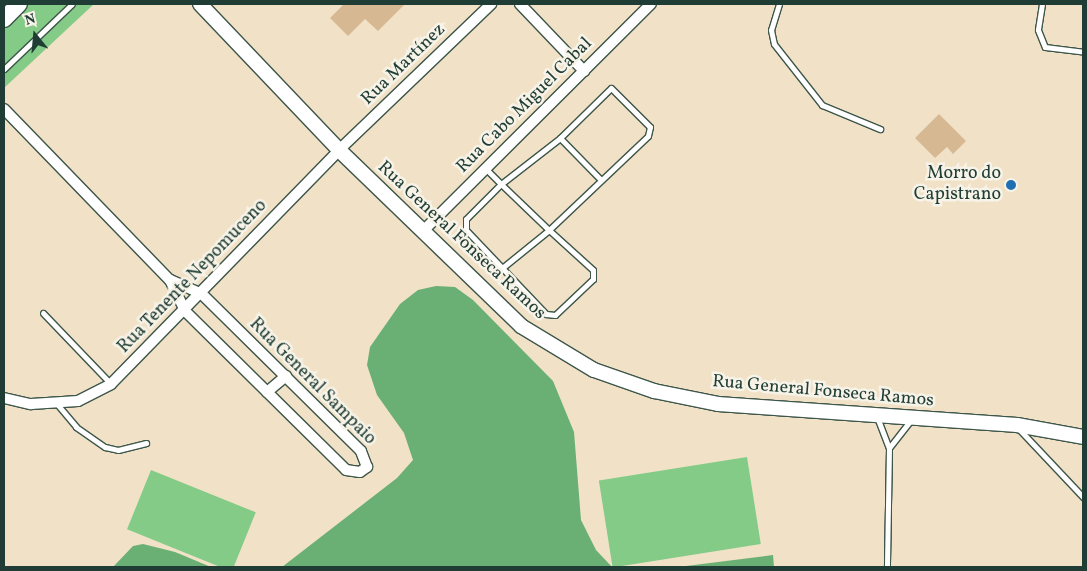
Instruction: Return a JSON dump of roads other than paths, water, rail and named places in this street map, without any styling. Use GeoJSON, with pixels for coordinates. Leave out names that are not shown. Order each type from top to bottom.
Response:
{"type":"FeatureCollection","features":[{"type":"Feature","properties":{"kind":"main road"},"geometry":{"type":"LineString","coordinates":[[4,19],[19,4]]}},
{"type":"Feature","properties":{"kind":"street","name":"Rua General Fonseca Ramos"},"geometry":{"type":"LineString","coordinates":[[200,4],[339,150],[521,326],[594,370],[654,391],[718,404],[911,420],[1016,425],[1083,437]]}},
{"type":"Feature","properties":{"kind":"street","name":"Rua Martínez"},"geometry":{"type":"LineString","coordinates":[[339,150],[491,4]]}},
{"type":"Feature","properties":{"kind":"street"},"geometry":{"type":"LineString","coordinates":[[520,4],[584,71]]}},
{"type":"Feature","properties":{"kind":"street","name":"Rua Cabo Miguel Cabal"},"geometry":{"type":"LineString","coordinates":[[422,232],[651,4]]}},
{"type":"Feature","properties":{"kind":"street","name":"Rua General Sampaio"},"geometry":{"type":"LineString","coordinates":[[4,109],[170,280],[185,311],[346,470],[360,472],[367,468],[361,450],[202,294],[170,280]]}},
{"type":"Feature","properties":{"kind":"street","name":"Rua Tenente Nepomuceno"},"geometry":{"type":"LineString","coordinates":[[4,398],[57,404],[78,401],[111,384],[202,294],[339,150]]}},
{"type":"Feature","properties":{"kind":"street"},"geometry":{"type":"LineString","coordinates":[[267,392],[286,376]]}},
{"type":"Feature","properties":{"kind":"lane"},"geometry":{"type":"LineString","coordinates":[[4,69],[72,4]]}},
{"type":"Feature","properties":{"kind":"lane"},"geometry":{"type":"LineString","coordinates":[[779,4],[771,30],[774,44],[822,106],[880,129]]}},
{"type":"Feature","properties":{"kind":"lane"},"geometry":{"type":"LineString","coordinates":[[1042,4],[1038,30],[1045,47],[1083,52]]}},
{"type":"Feature","properties":{"kind":"lane"},"geometry":{"type":"LineString","coordinates":[[485,168],[501,184],[550,230],[595,276],[555,315],[546,314],[502,268],[464,224],[501,184],[560,138],[611,88],[618,91],[650,132],[550,230],[502,268]]}},
{"type":"Feature","properties":{"kind":"lane"},"geometry":{"type":"LineString","coordinates":[[560,138],[600,179]]}},
{"type":"Feature","properties":{"kind":"lane"},"geometry":{"type":"LineString","coordinates":[[43,313],[111,384]]}},
{"type":"Feature","properties":{"kind":"lane"},"geometry":{"type":"LineString","coordinates":[[57,404],[76,427],[105,447],[118,450],[146,443]]}},
{"type":"Feature","properties":{"kind":"lane"},"geometry":{"type":"LineString","coordinates":[[876,416],[889,448],[887,567]]}},
{"type":"Feature","properties":{"kind":"lane"},"geometry":{"type":"LineString","coordinates":[[889,448],[911,420]]}},
{"type":"Feature","properties":{"kind":"lane"},"geometry":{"type":"LineString","coordinates":[[1016,425],[1024,439],[1083,497]]}},
{"type":"Feature","properties":{"kind":"place","name":"Morro do Capistrano"},"geometry":{"type":"Point","coordinates":[1011,185]}}]}
